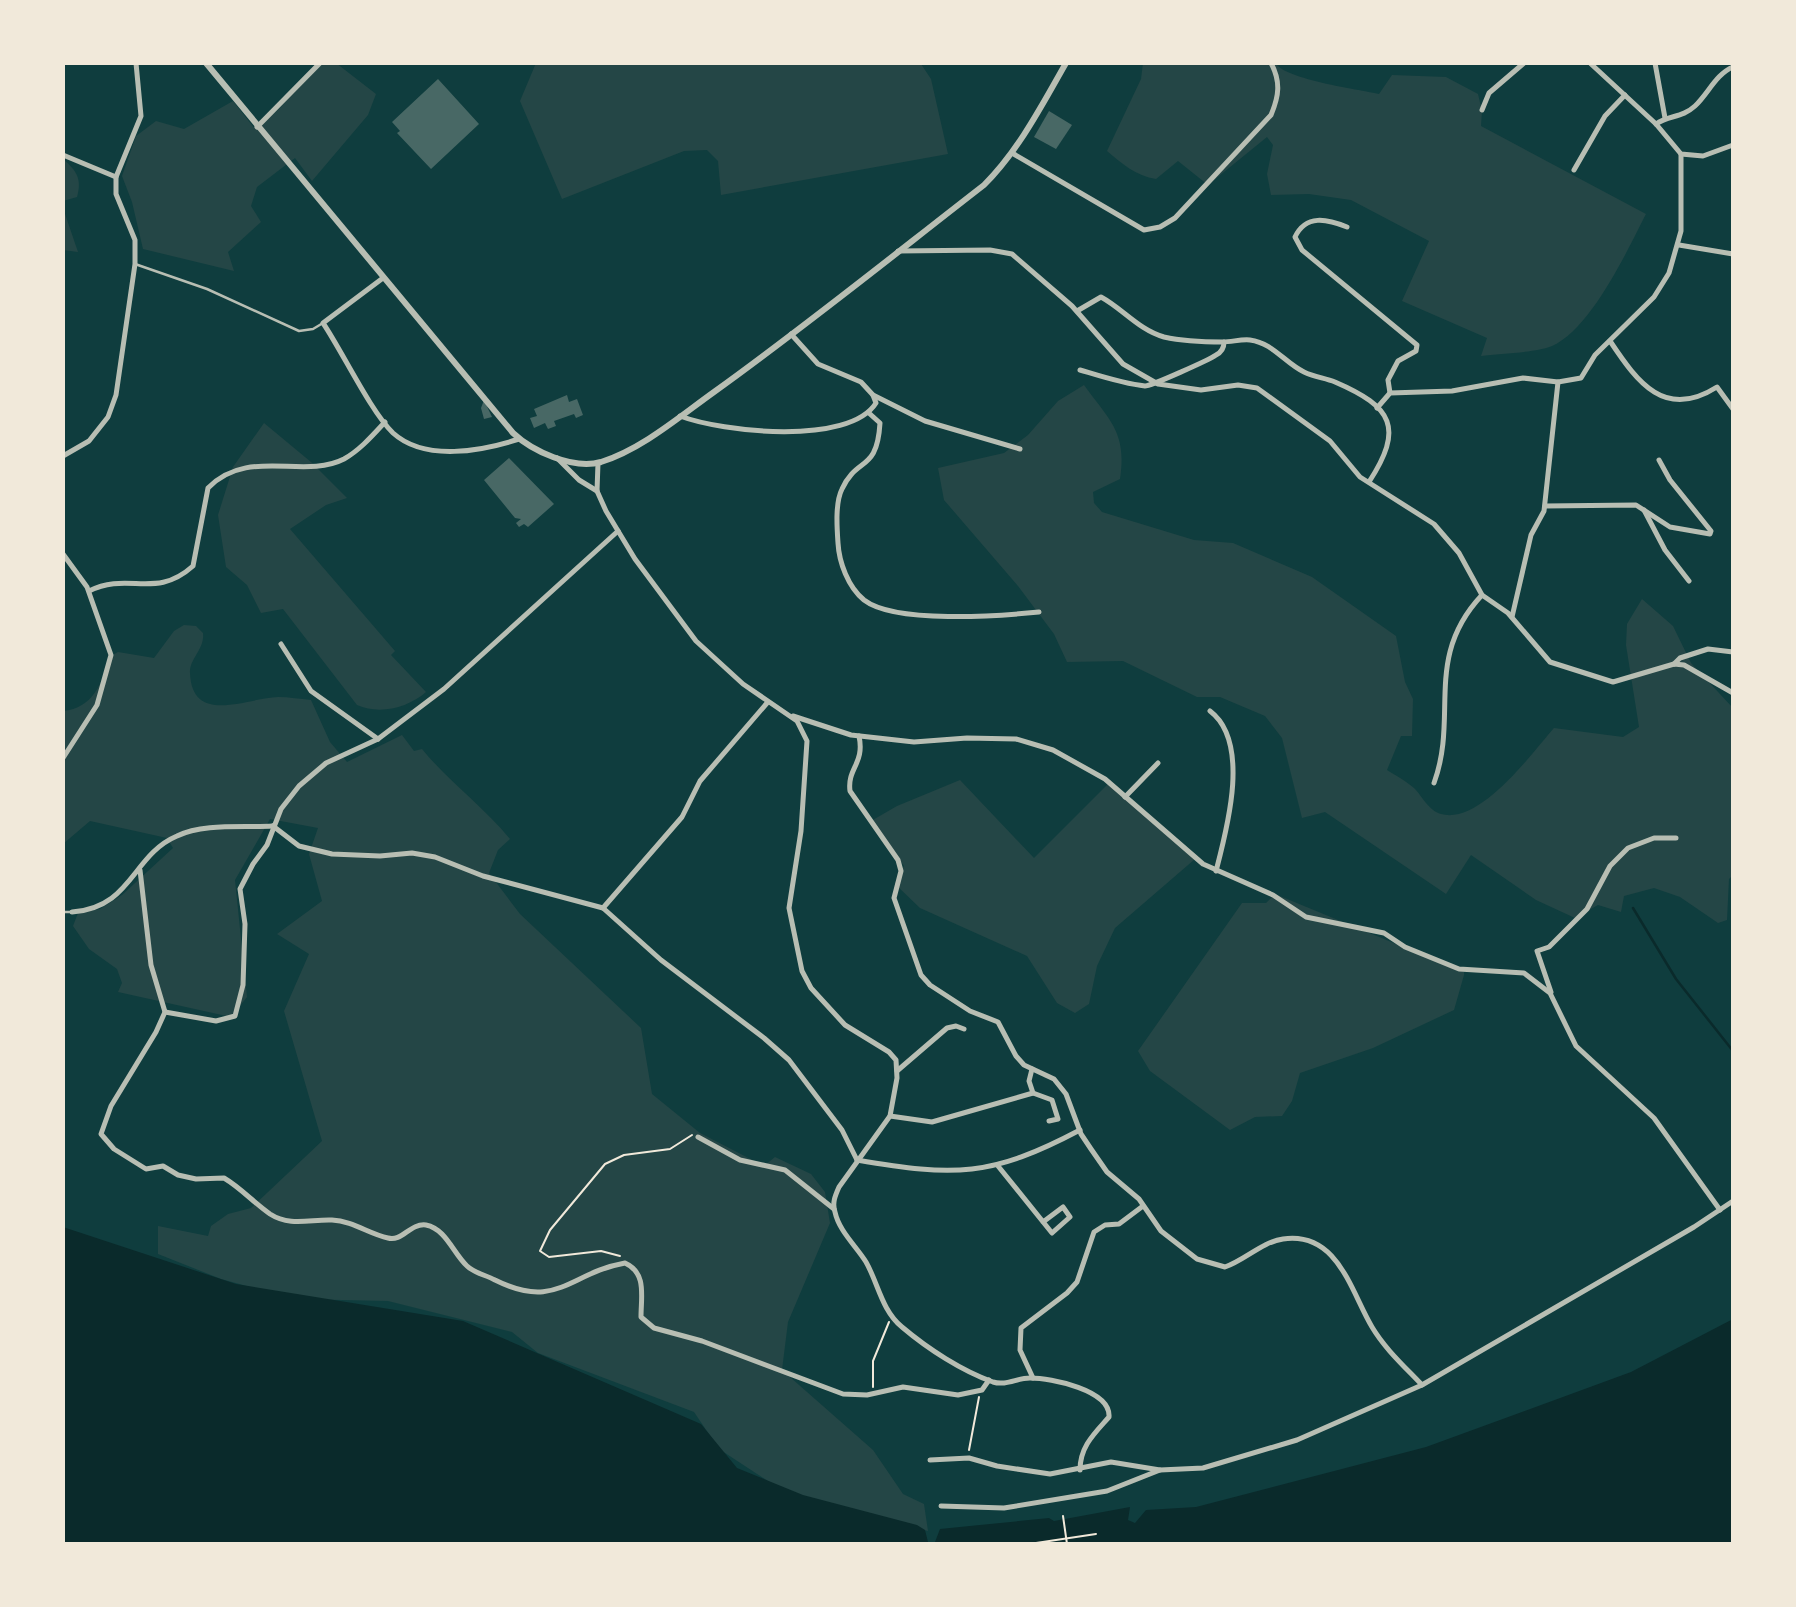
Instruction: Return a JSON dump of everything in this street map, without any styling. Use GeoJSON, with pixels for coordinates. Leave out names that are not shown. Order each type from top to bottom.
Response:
{"type":"FeatureCollection","features":[{"type":"Feature","properties":{"kind":"street"},"geometry":{"type":"LineString","coordinates":[[63,456],[89,440],[108,417],[117,395],[135,264],[135,240],[116,194],[116,177],[141,116],[136,63]]}},
{"type":"Feature","properties":{"kind":"street"},"geometry":{"type":"LineString","coordinates":[[206,63],[519,439],[528,447],[557,458],[598,463],[648,438],[680,416],[984,185],[1012,153],[1066,63]]}},
{"type":"Feature","properties":{"kind":"street"},"geometry":{"type":"LineString","coordinates":[[257,127],[320,63]]}},
{"type":"Feature","properties":{"kind":"street"},"geometry":{"type":"LineString","coordinates":[[1012,153],[1144,230],[1160,227],[1175,218],[1271,115],[1278,99],[1278,76],[1271,63]]}},
{"type":"Feature","properties":{"kind":"street"},"geometry":{"type":"LineString","coordinates":[[1482,110],[1489,93],[1524,63]]}},
{"type":"Feature","properties":{"kind":"street"},"geometry":{"type":"LineString","coordinates":[[1377,408],[1390,393],[1452,391],[1522,378],[1558,383],[1581,378],[1595,355],[1663,286],[1679,245],[1681,154],[1656,124],[1590,63]]}},
{"type":"Feature","properties":{"kind":"street"},"geometry":{"type":"LineString","coordinates":[[1655,63],[1665,118]]}},
{"type":"Feature","properties":{"kind":"street"},"geometry":{"type":"LineString","coordinates":[[1719,63],[1725,71]]}},
{"type":"Feature","properties":{"kind":"street"},"geometry":{"type":"LineString","coordinates":[[1656,124],[1665,118],[1682,116],[1696,105],[1725,71],[1733,67]]}},
{"type":"Feature","properties":{"kind":"street"},"geometry":{"type":"LineString","coordinates":[[1574,170],[1605,116],[1625,95]]}},
{"type":"Feature","properties":{"kind":"street"},"geometry":{"type":"LineString","coordinates":[[1681,154],[1703,156],[1733,145]]}},
{"type":"Feature","properties":{"kind":"street"},"geometry":{"type":"LineString","coordinates":[[63,155],[116,177]]}},
{"type":"Feature","properties":{"kind":"street"},"geometry":{"type":"LineString","coordinates":[[1347,227],[1328,219],[1309,221],[1295,237],[1302,250],[1418,345],[1416,351],[1398,361],[1388,380],[1390,393]]}},
{"type":"Feature","properties":{"kind":"street"},"geometry":{"type":"LineString","coordinates":[[1679,245],[1733,254]]}},
{"type":"Feature","properties":{"kind":"street"},"geometry":{"type":"LineString","coordinates":[[898,251],[990,250],[1012,254],[1077,311],[1123,364],[1158,384]]}},
{"type":"Feature","properties":{"kind":"street"},"geometry":{"type":"LineString","coordinates":[[383,278],[323,323],[394,434],[424,450],[456,450],[519,439]]}},
{"type":"Feature","properties":{"kind":"street"},"geometry":{"type":"LineString","coordinates":[[1077,311],[1101,297],[1132,321],[1163,336],[1224,342],[1250,340],[1268,345],[1304,372],[1333,382],[1385,413],[1390,435],[1378,468],[1369,482]]}},
{"type":"Feature","properties":{"kind":"street"},"geometry":{"type":"LineString","coordinates":[[791,334],[818,364],[861,382],[873,395],[925,421],[1020,449]]}},
{"type":"Feature","properties":{"kind":"street"},"geometry":{"type":"LineString","coordinates":[[1610,341],[1654,394],[1683,401],[1717,387],[1733,408]]}},
{"type":"Feature","properties":{"kind":"street"},"geometry":{"type":"LineString","coordinates":[[1158,384],[1194,363],[1215,356],[1222,351],[1224,342]]}},
{"type":"Feature","properties":{"kind":"street"},"geometry":{"type":"LineString","coordinates":[[1080,370],[1146,386],[1158,384],[1200,390],[1238,385],[1256,388],[1330,441],[1354,472],[1434,524],[1459,553],[1482,595],[1512,617],[1550,662],[1613,682],[1674,664],[1684,665],[1733,693]]}},
{"type":"Feature","properties":{"kind":"street"},"geometry":{"type":"LineString","coordinates":[[1512,617],[1531,535],[1545,506],[1558,383]]}},
{"type":"Feature","properties":{"kind":"street"},"geometry":{"type":"LineString","coordinates":[[680,416],[706,426],[746,431],[794,432],[857,422],[870,414],[876,404],[873,395]]}},
{"type":"Feature","properties":{"kind":"street"},"geometry":{"type":"LineString","coordinates":[[870,414],[880,424],[879,444],[872,459],[854,472],[841,491],[839,553],[852,588],[875,606],[913,614],[982,616],[1039,612]]}},
{"type":"Feature","properties":{"kind":"street"},"geometry":{"type":"LineString","coordinates":[[89,592],[117,581],[159,585],[186,573],[193,566],[208,488],[229,471],[271,464],[325,464],[343,459],[385,422]]}},
{"type":"Feature","properties":{"kind":"street"},"geometry":{"type":"LineString","coordinates":[[557,458],[579,480],[597,491]]}},
{"type":"Feature","properties":{"kind":"street"},"geometry":{"type":"LineString","coordinates":[[1545,506],[1619,503],[1642,508],[1670,527],[1710,534],[1712,531],[1670,480],[1659,460]]}},
{"type":"Feature","properties":{"kind":"street"},"geometry":{"type":"LineString","coordinates":[[598,463],[597,491],[635,559],[696,641],[767,703],[790,715],[859,736],[914,742],[967,738],[1016,739],[1053,750],[1086,766],[1203,864],[1273,895],[1307,917],[1384,933],[1438,963],[1459,969],[1524,973],[1553,999]]}},
{"type":"Feature","properties":{"kind":"street"},"geometry":{"type":"LineString","coordinates":[[1642,508],[1665,550],[1689,581]]}},
{"type":"Feature","properties":{"kind":"street"},"geometry":{"type":"LineString","coordinates":[[165,1012],[216,1021],[234,1016],[243,985],[245,925],[240,889],[267,845],[273,826],[299,786],[326,763],[378,738],[451,683],[618,531]]}},
{"type":"Feature","properties":{"kind":"street"},"geometry":{"type":"LineString","coordinates":[[63,554],[72,563],[89,592],[111,655],[97,705],[63,758]]}},
{"type":"Feature","properties":{"kind":"street"},"geometry":{"type":"LineString","coordinates":[[1433,783],[1441,746],[1448,655],[1456,629],[1482,595]]}},
{"type":"Feature","properties":{"kind":"street"},"geometry":{"type":"LineString","coordinates":[[281,644],[311,691],[378,738]]}},
{"type":"Feature","properties":{"kind":"street"},"geometry":{"type":"LineString","coordinates":[[1674,664],[1680,658],[1708,649],[1733,652]]}},
{"type":"Feature","properties":{"kind":"street"},"geometry":{"type":"LineString","coordinates":[[603,908],[681,817],[700,781],[767,703]]}},
{"type":"Feature","properties":{"kind":"street"},"geometry":{"type":"LineString","coordinates":[[1210,711],[1226,729],[1234,782],[1216,871]]}},
{"type":"Feature","properties":{"kind":"street"},"geometry":{"type":"LineString","coordinates":[[790,715],[807,741],[801,831],[789,908],[802,971],[811,988],[845,1025],[889,1052],[896,1060],[897,1072],[890,1116],[839,1187],[834,1209],[837,1221],[867,1264],[891,1316],[902,1327],[948,1359],[1000,1384],[1033,1378],[1093,1392],[1108,1405],[1109,1417],[1088,1440],[1080,1470]]}},
{"type":"Feature","properties":{"kind":"street"},"geometry":{"type":"LineString","coordinates":[[859,736],[862,756],[849,781],[850,791],[898,860],[901,871],[894,898],[921,975],[930,985],[970,1011],[998,1022],[1016,1056],[1032,1069],[1054,1079],[1070,1101],[1080,1130],[1107,1172],[1139,1199],[1161,1231],[1182,1249],[1197,1259],[1215,1265],[1231,1265],[1280,1239],[1306,1241],[1333,1256],[1348,1275],[1373,1328],[1422,1385]]}},
{"type":"Feature","properties":{"kind":"street"},"geometry":{"type":"LineString","coordinates":[[1125,797],[1158,764]]}},
{"type":"Feature","properties":{"kind":"street"},"geometry":{"type":"LineString","coordinates":[[72,912],[92,911],[109,903],[174,836],[193,830],[273,826],[299,846],[332,854],[380,856],[412,853],[435,857],[483,877],[603,908],[661,960],[789,1060],[830,1112],[857,1160]]}},
{"type":"Feature","properties":{"kind":"street"},"geometry":{"type":"LineString","coordinates":[[1676,838],[1654,838],[1628,848],[1610,866],[1587,909],[1549,947],[1537,951],[1553,999],[1576,1046],[1654,1118],[1720,1210]]}},
{"type":"Feature","properties":{"kind":"street"},"geometry":{"type":"LineString","coordinates":[[140,870],[151,965],[165,1012],[102,1124],[101,1134],[105,1142],[133,1163],[146,1169],[163,1166],[178,1175],[196,1179],[224,1178],[270,1214],[289,1222],[334,1220],[364,1227],[389,1239],[399,1237],[412,1226],[430,1226],[440,1232],[471,1269],[517,1291],[533,1293],[559,1290],[588,1274],[625,1263],[635,1267],[641,1276],[640,1317],[654,1328],[702,1340],[843,1394],[867,1395],[874,1391],[902,1387],[958,1395],[982,1390],[989,1380]]}},
{"type":"Feature","properties":{"kind":"street"},"geometry":{"type":"LineString","coordinates":[[897,1072],[947,1028],[956,1026],[964,1029]]}},
{"type":"Feature","properties":{"kind":"street"},"geometry":{"type":"LineString","coordinates":[[1032,1069],[1029,1081],[1033,1093]]}},
{"type":"Feature","properties":{"kind":"street"},"geometry":{"type":"LineString","coordinates":[[890,1116],[932,1122],[1033,1093],[1052,1100],[1058,1119],[1049,1121]]}},
{"type":"Feature","properties":{"kind":"street"},"geometry":{"type":"LineString","coordinates":[[857,1160],[939,1172],[961,1172],[998,1166],[1080,1130]]}},
{"type":"Feature","properties":{"kind":"street"},"geometry":{"type":"LineString","coordinates":[[698,1137],[740,1160],[785,1170],[834,1209]]}},
{"type":"Feature","properties":{"kind":"street"},"geometry":{"type":"LineString","coordinates":[[998,1166],[1043,1222],[1052,1233],[1070,1217],[1063,1207],[1043,1222]]}},
{"type":"Feature","properties":{"kind":"street"},"geometry":{"type":"LineString","coordinates":[[930,1461],[969,1458],[998,1466],[1050,1474],[1111,1462],[1160,1471],[1203,1468],[1255,1454],[1342,1422],[1422,1385],[1733,1201]]}},
{"type":"Feature","properties":{"kind":"street"},"geometry":{"type":"LineString","coordinates":[[1033,1378],[1020,1350],[1021,1328],[1067,1293],[1077,1282],[1094,1232],[1105,1226],[1119,1224],[1143,1206]]}},
{"type":"Feature","properties":{"kind":"street"},"geometry":{"type":"LineString","coordinates":[[941,1506],[1004,1508],[1107,1491],[1160,1471]]}},
{"type":"Feature","properties":{"kind":"lane"},"geometry":{"type":"LineString","coordinates":[[135,264],[207,289],[299,331],[313,329],[323,323]]}},
{"type":"Feature","properties":{"kind":"lane"},"geometry":{"type":"LineString","coordinates":[[63,912],[72,912]]}},
{"type":"Feature","properties":{"kind":"path"},"geometry":{"type":"LineString","coordinates":[[625,1263],[619,1254],[612,1252],[549,1257],[540,1251],[550,1230],[605,1164],[624,1155],[670,1149],[691,1135],[698,1137]]}},
{"type":"Feature","properties":{"kind":"path"},"geometry":{"type":"LineString","coordinates":[[874,1391],[873,1361],[891,1316]]}},
{"type":"Feature","properties":{"kind":"path"},"geometry":{"type":"LineString","coordinates":[[969,1458],[973,1421],[982,1390]]}},
{"type":"Feature","properties":{"kind":"path"},"geometry":{"type":"LineString","coordinates":[[1063,1516],[1067,1544]]}},
{"type":"Feature","properties":{"kind":"path"},"geometry":{"type":"LineString","coordinates":[[1036,1543],[1096,1534]]}},
{"type":"Feature","properties":{"kind":"shaded area"},"geometry":{"type":"Polygon","coordinates":[[[319,63],[336,63],[376,94],[368,115],[312,181],[295,158],[257,187],[251,206],[261,222],[228,252],[234,271],[143,249],[132,202],[122,176],[136,136],[156,121],[184,129],[233,101],[255,129],[278,110],[319,63]]]}},
{"type":"Feature","properties":{"kind":"shaded area"},"geometry":{"type":"Polygon","coordinates":[[[536,63],[921,64],[931,79],[948,154],[721,195],[718,161],[707,150],[684,151],[562,199],[520,101],[536,63]]]}},
{"type":"Feature","properties":{"kind":"shaded area"},"geometry":{"type":"Polygon","coordinates":[[[1143,63],[1275,63],[1282,69],[1307,79],[1379,94],[1392,75],[1446,77],[1478,94],[1482,111],[1481,126],[1646,214],[1594,307],[1566,337],[1545,348],[1481,356],[1487,338],[1402,301],[1429,241],[1351,200],[1309,194],[1271,195],[1267,174],[1273,145],[1267,137],[1208,185],[1178,161],[1156,179],[1135,172],[1107,151],[1141,79],[1143,63]]]}},
{"type":"Feature","properties":{"kind":"shaded area"},"geometry":{"type":"Polygon","coordinates":[[[63,159],[72,167],[79,185],[77,197],[63,201],[63,159]]]}},
{"type":"Feature","properties":{"kind":"shaded area"},"geometry":{"type":"Polygon","coordinates":[[[63,208],[78,252],[63,250],[63,208]]]}},
{"type":"Feature","properties":{"kind":"shaded area"},"geometry":{"type":"Polygon","coordinates":[[[1084,385],[1109,418],[1119,438],[1121,450],[1120,479],[1093,492],[1094,503],[1102,512],[1194,540],[1233,543],[1312,577],[1396,636],[1405,682],[1413,699],[1412,736],[1401,736],[1387,770],[1411,785],[1429,807],[1441,814],[1456,814],[1472,809],[1488,798],[1519,769],[1554,728],[1623,737],[1639,727],[1626,645],[1627,624],[1642,599],[1673,626],[1691,663],[1733,708],[1733,875],[1729,879],[1727,920],[1718,923],[1680,897],[1654,888],[1624,896],[1621,912],[1598,905],[1575,918],[1536,900],[1471,855],[1446,894],[1325,812],[1302,818],[1282,738],[1265,716],[1220,697],[1197,697],[1123,661],[1067,662],[1054,634],[1018,586],[944,500],[938,468],[1004,453],[1028,435],[1058,401],[1084,385]]]}},
{"type":"Feature","properties":{"kind":"shaded area"},"geometry":{"type":"Polygon","coordinates":[[[264,423],[311,462],[347,498],[326,505],[290,529],[395,651],[391,655],[426,692],[419,698],[384,710],[357,705],[283,609],[261,613],[247,585],[226,567],[218,515],[233,467],[264,423]]]}},
{"type":"Feature","properties":{"kind":"shaded area"},"geometry":{"type":"Polygon","coordinates":[[[184,625],[196,626],[203,633],[202,644],[190,668],[193,689],[200,699],[223,705],[278,697],[311,700],[330,742],[347,762],[402,735],[414,751],[422,749],[510,839],[498,850],[489,873],[520,914],[641,1028],[652,1094],[700,1133],[764,1166],[775,1157],[811,1174],[825,1192],[830,1223],[788,1322],[782,1370],[873,1450],[903,1494],[924,1504],[928,1531],[776,1491],[771,1483],[719,1449],[694,1412],[538,1353],[512,1332],[388,1301],[295,1299],[221,1279],[158,1254],[158,1226],[208,1236],[211,1226],[228,1214],[251,1208],[322,1141],[284,1011],[309,954],[277,934],[322,901],[309,854],[318,828],[270,819],[235,880],[247,997],[231,1017],[118,992],[122,983],[117,969],[89,949],[73,926],[78,913],[100,909],[122,895],[173,848],[167,838],[90,821],[63,844],[63,711],[82,705],[95,693],[109,657],[118,652],[154,658],[174,631],[184,625]]]}},
{"type":"Feature","properties":{"kind":"shaded area"},"geometry":{"type":"Polygon","coordinates":[[[960,780],[1034,858],[1108,784],[1195,859],[1115,928],[1097,966],[1089,1004],[1075,1013],[1057,1003],[1027,956],[920,908],[895,884],[904,866],[871,821],[897,806],[960,780]]]}},
{"type":"Feature","properties":{"kind":"shaded area"},"geometry":{"type":"Polygon","coordinates":[[[1275,894],[1464,972],[1464,975],[1454,1010],[1373,1048],[1300,1073],[1292,1101],[1282,1116],[1255,1117],[1230,1130],[1150,1071],[1138,1051],[1242,903],[1266,903],[1275,894]]]}},
{"type":"Feature","properties":{"kind":"shaded area"},"geometry":{"type":"Polygon","coordinates":[[[63,1227],[236,1284],[463,1321],[701,1424],[737,1468],[803,1495],[917,1525],[925,1530],[928,1542],[935,1542],[940,1529],[1049,1518],[1054,1521],[1130,1507],[1128,1520],[1135,1523],[1146,1510],[1196,1507],[1426,1447],[1631,1372],[1733,1319],[1733,1544],[63,1544],[63,1227]]]}},
{"type":"Feature","properties":{"kind":"building"},"geometry":{"type":"Polygon","coordinates":[[[438,79],[479,124],[431,169],[397,133],[400,131],[392,122],[438,79]]]}},
{"type":"Feature","properties":{"kind":"building"},"geometry":{"type":"Polygon","coordinates":[[[1049,111],[1072,125],[1056,149],[1034,137],[1049,111]]]}},
{"type":"Feature","properties":{"kind":"building"},"geometry":{"type":"Polygon","coordinates":[[[567,395],[569,402],[577,399],[583,415],[576,418],[574,414],[554,421],[556,426],[548,429],[545,423],[534,428],[530,418],[537,416],[534,409],[567,395]]]}},
{"type":"Feature","properties":{"kind":"building"},"geometry":{"type":"Polygon","coordinates":[[[484,400],[492,417],[484,419],[481,408],[484,400]]]}},
{"type":"Feature","properties":{"kind":"building"},"geometry":{"type":"Polygon","coordinates":[[[509,458],[554,504],[528,527],[524,524],[519,527],[516,523],[521,519],[515,518],[484,480],[509,458]]]}},
{"type":"Feature","properties":{"kind":"waterway"},"geometry":{"type":"LineString","coordinates":[[1633,908],[1676,979],[1733,1051]]}}]}
